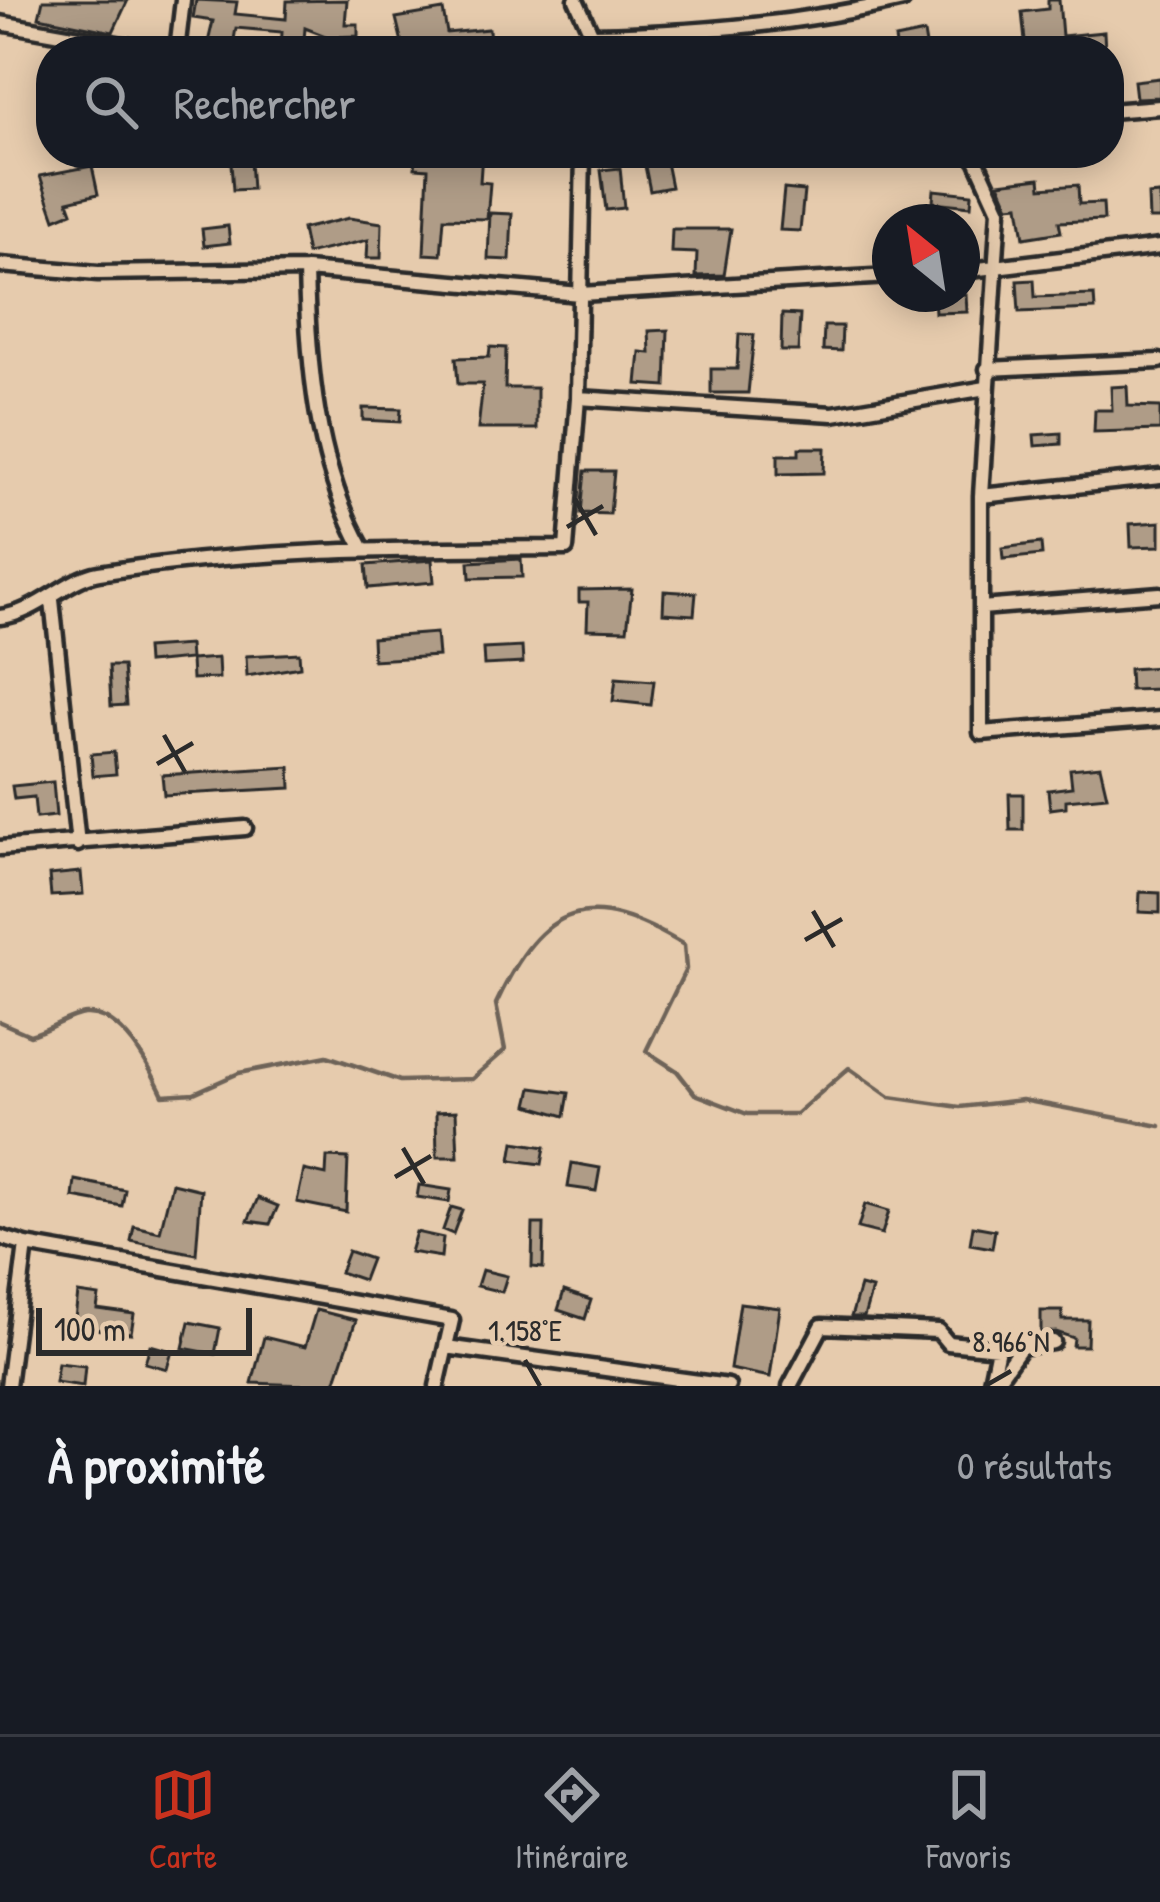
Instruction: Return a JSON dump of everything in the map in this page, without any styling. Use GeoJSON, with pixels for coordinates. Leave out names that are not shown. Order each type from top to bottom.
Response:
{"type":"FeatureCollection","features":[{"type":"Feature","properties":{"kind":"street"},"geometry":{"type":"LineString","coordinates":[[179,36],[183,0]]}},
{"type":"Feature","properties":{"kind":"street"},"geometry":{"type":"LineString","coordinates":[[576,0],[592,35],[753,25],[841,15],[903,0]]}},
{"type":"Feature","properties":{"kind":"street"},"geometry":{"type":"LineString","coordinates":[[0,23],[73,36]]}},
{"type":"Feature","properties":{"kind":"street"},"geometry":{"type":"LineString","coordinates":[[1124,110],[1160,107]]}},
{"type":"Feature","properties":{"kind":"street"},"geometry":{"type":"LineString","coordinates":[[0,617],[52,599],[93,574],[363,549],[566,548],[578,398],[583,168]]}},
{"type":"Feature","properties":{"kind":"street"},"geometry":{"type":"LineString","coordinates":[[980,168],[999,210],[981,496],[982,733],[1160,719]]}},
{"type":"Feature","properties":{"kind":"street"},"geometry":{"type":"LineString","coordinates":[[980,270],[1160,247]]}},
{"type":"Feature","properties":{"kind":"street"},"geometry":{"type":"LineString","coordinates":[[0,265],[98,273],[306,270],[580,294],[872,276]]}},
{"type":"Feature","properties":{"kind":"street"},"geometry":{"type":"LineString","coordinates":[[306,270],[307,347],[316,402],[343,514],[363,549]]}},
{"type":"Feature","properties":{"kind":"street"},"geometry":{"type":"LineString","coordinates":[[987,369],[1160,361]]}},
{"type":"Feature","properties":{"kind":"street"},"geometry":{"type":"LineString","coordinates":[[578,398],[833,414],[986,388]]}},
{"type":"Feature","properties":{"kind":"street"},"geometry":{"type":"LineString","coordinates":[[981,496],[1160,476]]}},
{"type":"Feature","properties":{"kind":"street"},"geometry":{"type":"LineString","coordinates":[[981,608],[1160,594]]}},
{"type":"Feature","properties":{"kind":"street"},"geometry":{"type":"LineString","coordinates":[[52,599],[78,844]]}},
{"type":"Feature","properties":{"kind":"street"},"geometry":{"type":"LineString","coordinates":[[0,848],[245,827]]}},
{"type":"Feature","properties":{"kind":"street"},"geometry":{"type":"LineString","coordinates":[[0,1237],[452,1320],[437,1386]]}},
{"type":"Feature","properties":{"kind":"street"},"geometry":{"type":"LineString","coordinates":[[8,1386],[26,1245]]}},
{"type":"Feature","properties":{"kind":"street"},"geometry":{"type":"LineString","coordinates":[[790,1386],[822,1326],[938,1331],[948,1343],[998,1348],[992,1386]]}},
{"type":"Feature","properties":{"kind":"street"},"geometry":{"type":"LineString","coordinates":[[992,1386],[1021,1347],[1053,1342]]}},
{"type":"Feature","properties":{"kind":"street"},"geometry":{"type":"LineString","coordinates":[[446,1347],[728,1386]]}},
{"type":"Feature","properties":{"kind":"building"},"geometry":{"type":"Polygon","coordinates":[[[43,0],[128,0],[113,32],[39,17],[43,0]]]}},
{"type":"Feature","properties":{"kind":"building"},"geometry":{"type":"Polygon","coordinates":[[[196,0],[237,2],[235,14],[286,19],[287,1],[347,0],[345,24],[358,24],[358,36],[325,36],[305,28],[304,36],[282,36],[282,32],[236,28],[235,36],[210,36],[213,21],[193,18],[196,0]]]}},
{"type":"Feature","properties":{"kind":"building"},"geometry":{"type":"Polygon","coordinates":[[[1048,0],[1059,0],[1062,36],[1024,36],[1022,12],[1048,9],[1048,0]]]}},
{"type":"Feature","properties":{"kind":"building"},"geometry":{"type":"Polygon","coordinates":[[[443,10],[447,33],[489,29],[489,36],[400,36],[396,18],[443,10]]]}},
{"type":"Feature","properties":{"kind":"building"},"geometry":{"type":"Polygon","coordinates":[[[1160,78],[1160,97],[1136,98],[1134,81],[1160,78]]]}},
{"type":"Feature","properties":{"kind":"building"},"geometry":{"type":"Polygon","coordinates":[[[92,168],[98,194],[68,201],[72,212],[55,219],[40,176],[92,168]]]}},
{"type":"Feature","properties":{"kind":"building"},"geometry":{"type":"Polygon","coordinates":[[[231,168],[250,168],[252,189],[233,190],[231,168]]]}},
{"type":"Feature","properties":{"kind":"building"},"geometry":{"type":"Polygon","coordinates":[[[415,168],[481,168],[480,182],[490,183],[487,219],[444,218],[441,255],[424,254],[428,169],[415,168]]]}},
{"type":"Feature","properties":{"kind":"building"},"geometry":{"type":"Polygon","coordinates":[[[620,168],[624,208],[606,210],[601,170],[620,168]]]}},
{"type":"Feature","properties":{"kind":"building"},"geometry":{"type":"Polygon","coordinates":[[[645,168],[667,168],[671,187],[650,191],[645,168]]]}},
{"type":"Feature","properties":{"kind":"building"},"geometry":{"type":"Polygon","coordinates":[[[1040,178],[1041,188],[1078,185],[1079,204],[1103,203],[1104,220],[1059,222],[1061,232],[1024,238],[1019,205],[1009,206],[999,183],[1040,178]]]}},
{"type":"Feature","properties":{"kind":"building"},"geometry":{"type":"Polygon","coordinates":[[[784,189],[804,191],[800,231],[780,230],[784,189]]]}},
{"type":"Feature","properties":{"kind":"building"},"geometry":{"type":"Polygon","coordinates":[[[934,190],[972,194],[971,204],[933,202],[934,190]]]}},
{"type":"Feature","properties":{"kind":"building"},"geometry":{"type":"Polygon","coordinates":[[[1160,194],[1160,219],[1149,219],[1148,195],[1160,194]]]}},
{"type":"Feature","properties":{"kind":"building"},"geometry":{"type":"Polygon","coordinates":[[[490,213],[512,214],[510,260],[488,259],[490,213]]]}},
{"type":"Feature","properties":{"kind":"building"},"geometry":{"type":"Polygon","coordinates":[[[349,218],[382,223],[381,258],[367,258],[368,240],[307,254],[302,229],[349,218]]]}},
{"type":"Feature","properties":{"kind":"building"},"geometry":{"type":"Polygon","coordinates":[[[228,226],[230,243],[204,246],[202,229],[228,226]]]}},
{"type":"Feature","properties":{"kind":"building"},"geometry":{"type":"Polygon","coordinates":[[[672,229],[731,229],[724,275],[696,276],[697,253],[671,252],[672,229]]]}},
{"type":"Feature","properties":{"kind":"building"},"geometry":{"type":"Polygon","coordinates":[[[1034,280],[1035,297],[1094,295],[1095,309],[1019,312],[1017,281],[1034,280]]]}},
{"type":"Feature","properties":{"kind":"building"},"geometry":{"type":"Polygon","coordinates":[[[782,314],[800,315],[798,351],[781,351],[782,314]]]}},
{"type":"Feature","properties":{"kind":"building"},"geometry":{"type":"Polygon","coordinates":[[[824,326],[842,326],[841,351],[823,350],[824,326]]]}},
{"type":"Feature","properties":{"kind":"building"},"geometry":{"type":"Polygon","coordinates":[[[668,330],[666,386],[637,384],[640,352],[650,353],[649,331],[668,330]]]}},
{"type":"Feature","properties":{"kind":"building"},"geometry":{"type":"Polygon","coordinates":[[[739,334],[754,335],[748,393],[711,393],[711,369],[737,369],[739,334]]]}},
{"type":"Feature","properties":{"kind":"building"},"geometry":{"type":"Polygon","coordinates":[[[490,347],[506,348],[505,388],[537,388],[537,429],[478,429],[483,384],[458,384],[456,358],[489,357],[490,347]]]}},
{"type":"Feature","properties":{"kind":"building"},"geometry":{"type":"Polygon","coordinates":[[[1127,386],[1128,406],[1160,407],[1160,430],[1094,432],[1095,410],[1112,410],[1111,387],[1127,386]]]}},
{"type":"Feature","properties":{"kind":"building"},"geometry":{"type":"Polygon","coordinates":[[[363,408],[401,409],[400,422],[363,420],[363,408]]]}},
{"type":"Feature","properties":{"kind":"building"},"geometry":{"type":"Polygon","coordinates":[[[1061,433],[1061,444],[1035,446],[1034,435],[1061,433]]]}},
{"type":"Feature","properties":{"kind":"building"},"geometry":{"type":"Polygon","coordinates":[[[799,448],[825,448],[824,473],[778,474],[778,455],[799,455],[799,448]]]}},
{"type":"Feature","properties":{"kind":"building"},"geometry":{"type":"Polygon","coordinates":[[[585,471],[614,471],[610,514],[581,513],[585,471]]]}},
{"type":"Feature","properties":{"kind":"building"},"geometry":{"type":"Polygon","coordinates":[[[1160,522],[1160,546],[1131,547],[1130,524],[1160,522]]]}},
{"type":"Feature","properties":{"kind":"building"},"geometry":{"type":"Polygon","coordinates":[[[1041,543],[1042,555],[1003,559],[1002,548],[1041,543]]]}},
{"type":"Feature","properties":{"kind":"building"},"geometry":{"type":"Polygon","coordinates":[[[521,559],[522,577],[470,578],[469,562],[521,559]]]}},
{"type":"Feature","properties":{"kind":"building"},"geometry":{"type":"Polygon","coordinates":[[[432,560],[434,582],[368,588],[366,565],[432,560]]]}},
{"type":"Feature","properties":{"kind":"building"},"geometry":{"type":"Polygon","coordinates":[[[632,589],[627,630],[587,629],[588,602],[579,602],[579,590],[632,589]]]}},
{"type":"Feature","properties":{"kind":"building"},"geometry":{"type":"Polygon","coordinates":[[[664,591],[696,593],[694,615],[663,613],[664,591]]]}},
{"type":"Feature","properties":{"kind":"building"},"geometry":{"type":"Polygon","coordinates":[[[436,633],[438,656],[373,660],[372,638],[436,633]]]}},
{"type":"Feature","properties":{"kind":"building"},"geometry":{"type":"Polygon","coordinates":[[[189,645],[190,659],[147,663],[146,648],[189,645]]]}},
{"type":"Feature","properties":{"kind":"building"},"geometry":{"type":"Polygon","coordinates":[[[522,647],[523,663],[484,665],[483,649],[522,647]]]}},
{"type":"Feature","properties":{"kind":"building"},"geometry":{"type":"Polygon","coordinates":[[[299,653],[300,667],[247,676],[246,656],[299,653]]]}},
{"type":"Feature","properties":{"kind":"building"},"geometry":{"type":"Polygon","coordinates":[[[218,658],[219,678],[192,679],[191,660],[218,658]]]}},
{"type":"Feature","properties":{"kind":"building"},"geometry":{"type":"Polygon","coordinates":[[[109,666],[123,666],[126,705],[111,706],[109,666]]]}},
{"type":"Feature","properties":{"kind":"building"},"geometry":{"type":"Polygon","coordinates":[[[1160,667],[1160,689],[1130,690],[1129,669],[1160,667]]]}},
{"type":"Feature","properties":{"kind":"building"},"geometry":{"type":"Polygon","coordinates":[[[616,678],[654,681],[651,705],[613,701],[616,678]]]}},
{"type":"Feature","properties":{"kind":"building"},"geometry":{"type":"Polygon","coordinates":[[[114,752],[116,774],[93,776],[91,754],[114,752]]]}},
{"type":"Feature","properties":{"kind":"building"},"geometry":{"type":"Polygon","coordinates":[[[1100,766],[1107,796],[1066,800],[1066,807],[1050,809],[1048,790],[1072,787],[1070,769],[1100,766]]]}},
{"type":"Feature","properties":{"kind":"building"},"geometry":{"type":"Polygon","coordinates":[[[290,767],[291,788],[164,795],[162,775],[290,767]]]}},
{"type":"Feature","properties":{"kind":"building"},"geometry":{"type":"Polygon","coordinates":[[[53,782],[56,816],[36,818],[34,797],[14,799],[12,786],[53,782]]]}},
{"type":"Feature","properties":{"kind":"building"},"geometry":{"type":"Polygon","coordinates":[[[1009,794],[1023,794],[1023,830],[1010,830],[1009,794]]]}},
{"type":"Feature","properties":{"kind":"building"},"geometry":{"type":"Polygon","coordinates":[[[81,872],[83,894],[51,896],[49,875],[81,872]]]}},
{"type":"Feature","properties":{"kind":"building"},"geometry":{"type":"Polygon","coordinates":[[[1140,892],[1160,893],[1160,913],[1139,912],[1140,892]]]}},
{"type":"Feature","properties":{"kind":"building"},"geometry":{"type":"Polygon","coordinates":[[[532,1088],[569,1093],[565,1116],[528,1105],[532,1088]]]}},
{"type":"Feature","properties":{"kind":"building"},"geometry":{"type":"Polygon","coordinates":[[[456,1111],[458,1157],[437,1157],[436,1112],[456,1111]]]}},
{"type":"Feature","properties":{"kind":"building"},"geometry":{"type":"Polygon","coordinates":[[[514,1142],[545,1147],[542,1164],[511,1160],[514,1142]]]}},
{"type":"Feature","properties":{"kind":"building"},"geometry":{"type":"Polygon","coordinates":[[[327,1157],[348,1158],[346,1212],[297,1202],[304,1170],[326,1175],[327,1157]]]}},
{"type":"Feature","properties":{"kind":"building"},"geometry":{"type":"Polygon","coordinates":[[[572,1163],[600,1168],[596,1191],[568,1187],[572,1163]]]}},
{"type":"Feature","properties":{"kind":"building"},"geometry":{"type":"Polygon","coordinates":[[[75,1180],[125,1190],[122,1206],[73,1197],[75,1180]]]}},
{"type":"Feature","properties":{"kind":"building"},"geometry":{"type":"Polygon","coordinates":[[[172,1183],[201,1190],[196,1254],[131,1241],[134,1226],[160,1232],[172,1183]]]}},
{"type":"Feature","properties":{"kind":"building"},"geometry":{"type":"Polygon","coordinates":[[[419,1185],[451,1190],[449,1202],[417,1197],[419,1185]]]}},
{"type":"Feature","properties":{"kind":"building"},"geometry":{"type":"Polygon","coordinates":[[[258,1198],[278,1206],[270,1224],[248,1221],[258,1198]]]}},
{"type":"Feature","properties":{"kind":"building"},"geometry":{"type":"Polygon","coordinates":[[[865,1204],[889,1211],[882,1234],[858,1228],[865,1204]]]}},
{"type":"Feature","properties":{"kind":"building"},"geometry":{"type":"Polygon","coordinates":[[[451,1207],[462,1210],[453,1234],[443,1230],[451,1207]]]}},
{"type":"Feature","properties":{"kind":"building"},"geometry":{"type":"Polygon","coordinates":[[[533,1224],[544,1224],[543,1268],[532,1267],[533,1224]]]}},
{"type":"Feature","properties":{"kind":"building"},"geometry":{"type":"Polygon","coordinates":[[[973,1226],[995,1230],[992,1248],[970,1244],[973,1226]]]}},
{"type":"Feature","properties":{"kind":"building"},"geometry":{"type":"Polygon","coordinates":[[[416,1232],[443,1238],[441,1257],[410,1252],[416,1232]]]}},
{"type":"Feature","properties":{"kind":"building"},"geometry":{"type":"Polygon","coordinates":[[[348,1251],[371,1259],[363,1280],[340,1272],[348,1251]]]}},
{"type":"Feature","properties":{"kind":"building"},"geometry":{"type":"Polygon","coordinates":[[[482,1270],[507,1276],[502,1292],[477,1286],[482,1270]]]}},
{"type":"Feature","properties":{"kind":"building"},"geometry":{"type":"Polygon","coordinates":[[[860,1286],[872,1289],[864,1317],[851,1317],[860,1286]]]}},
{"type":"Feature","properties":{"kind":"building"},"geometry":{"type":"Polygon","coordinates":[[[564,1291],[591,1300],[585,1319],[558,1310],[564,1291]]]}},
{"type":"Feature","properties":{"kind":"building"},"geometry":{"type":"Polygon","coordinates":[[[78,1293],[99,1296],[97,1309],[134,1314],[131,1333],[74,1327],[78,1293]]]}},
{"type":"Feature","properties":{"kind":"building"},"geometry":{"type":"Polygon","coordinates":[[[740,1303],[780,1308],[770,1377],[730,1369],[740,1303]]]}},
{"type":"Feature","properties":{"kind":"building"},"geometry":{"type":"Polygon","coordinates":[[[316,1310],[356,1320],[334,1386],[252,1383],[264,1337],[305,1347],[316,1310]]]}},
{"type":"Feature","properties":{"kind":"building"},"geometry":{"type":"Polygon","coordinates":[[[1041,1311],[1062,1311],[1062,1320],[1088,1320],[1087,1346],[1073,1346],[1074,1338],[1056,1332],[1041,1333],[1041,1311]]]}},
{"type":"Feature","properties":{"kind":"building"},"geometry":{"type":"Polygon","coordinates":[[[189,1322],[220,1328],[215,1354],[183,1348],[189,1322]]]}},
{"type":"Feature","properties":{"kind":"building"},"geometry":{"type":"Polygon","coordinates":[[[150,1345],[172,1351],[167,1369],[145,1363],[150,1345]]]}},
{"type":"Feature","properties":{"kind":"building"},"geometry":{"type":"Polygon","coordinates":[[[58,1363],[85,1366],[83,1386],[55,1382],[58,1363]]]}},
{"type":"Feature","properties":{"kind":"waterway"},"geometry":{"type":"LineString","coordinates":[[0,1022],[30,1035],[79,1015],[98,1016],[133,1043],[163,1095],[194,1093],[239,1073],[327,1056],[400,1081],[472,1079],[505,1050],[496,1004],[532,944],[551,925],[572,915],[596,912],[622,916],[684,945],[686,969],[646,1051],[677,1071],[695,1094],[747,1114],[796,1114],[849,1068],[890,1097],[960,1107],[1022,1100],[1160,1126]]}}]}
